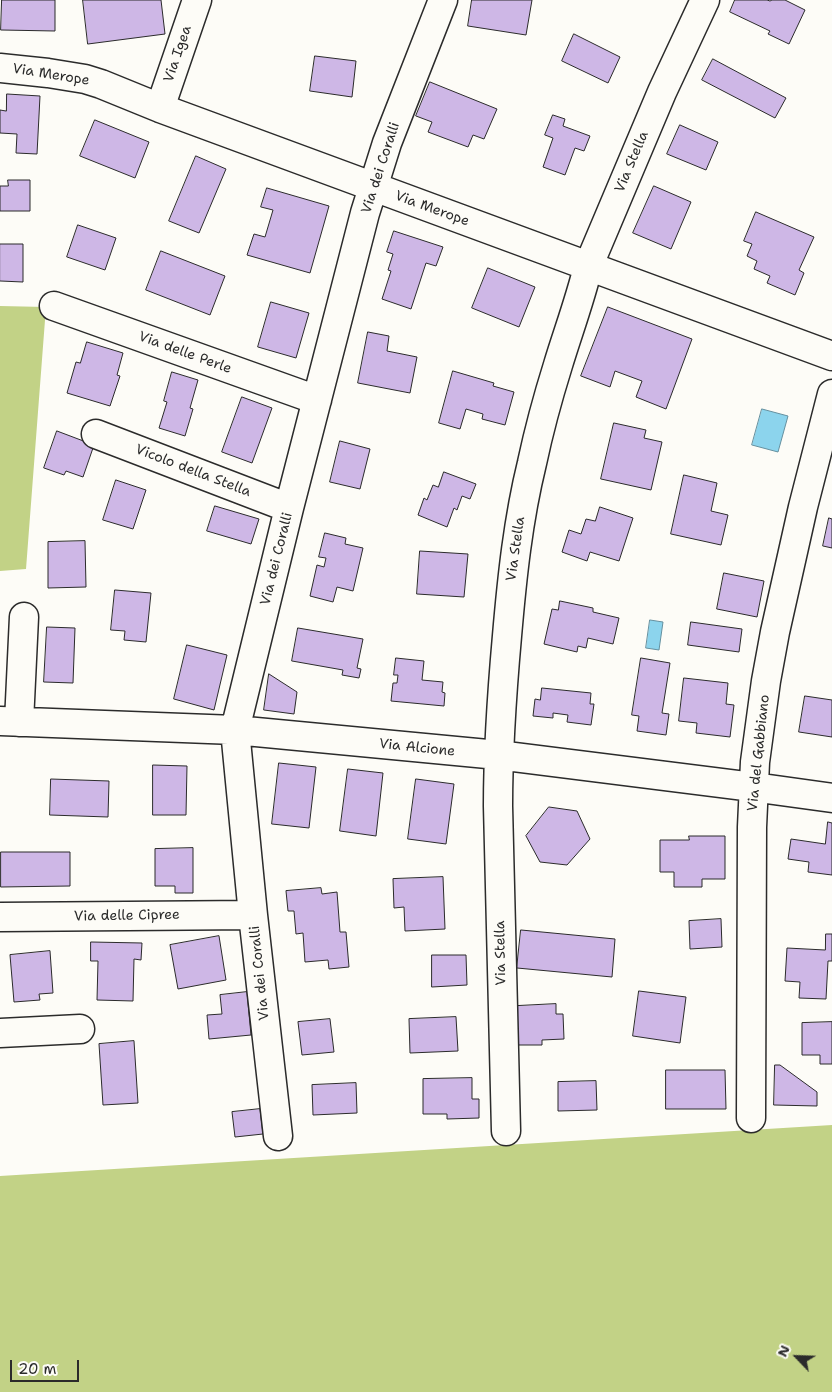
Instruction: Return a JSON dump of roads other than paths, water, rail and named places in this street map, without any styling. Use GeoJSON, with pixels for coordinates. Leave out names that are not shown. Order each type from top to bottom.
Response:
{"type":"FeatureCollection","features":[{"type":"Feature","properties":{"kind":"street","name":"Via Igea"},"geometry":{"type":"LineString","coordinates":[[160,108],[197,0]]}},
{"type":"Feature","properties":{"kind":"street","name":"Via dei Coralli"},"geometry":{"type":"LineString","coordinates":[[278,1136],[253,915],[235,730],[356,246],[387,143],[443,0]]}},
{"type":"Feature","properties":{"kind":"street","name":"Via Stella"},"geometry":{"type":"LineString","coordinates":[[506,1131],[498,755],[510,592],[521,516],[542,424],[559,363],[583,290],[588,267],[658,100],[705,0]]}},
{"type":"Feature","properties":{"kind":"street","name":"Via Merope"},"geometry":{"type":"LineString","coordinates":[[0,68],[48,72],[101,84],[160,108],[832,356]]}},
{"type":"Feature","properties":{"kind":"street","name":"Via delle Perle"},"geometry":{"type":"LineString","coordinates":[[54,306],[317,400]]}},
{"type":"Feature","properties":{"kind":"street","name":"Via del Gabbiano"},"geometry":{"type":"LineString","coordinates":[[751,1118],[753,787],[758,736],[775,632],[807,490],[832,394]]}},
{"type":"Feature","properties":{"kind":"street","name":"Vicolo della Stella"},"geometry":{"type":"LineString","coordinates":[[96,434],[289,508]]}},
{"type":"Feature","properties":{"kind":"street"},"geometry":{"type":"LineString","coordinates":[[9,722],[24,617]]}},
{"type":"Feature","properties":{"kind":"street","name":"Via Alcione"},"geometry":{"type":"LineString","coordinates":[[9,722],[235,730],[498,755],[832,798]]}},
{"type":"Feature","properties":{"kind":"street","name":"Via delle Cipree"},"geometry":{"type":"LineString","coordinates":[[0,917],[253,915]]}},
{"type":"Feature","properties":{"kind":"street"},"geometry":{"type":"LineString","coordinates":[[0,1033],[80,1029]]}},
{"type":"Feature","properties":{"kind":"water"},"geometry":{"type":"Polygon","coordinates":[[[762,409],[788,416],[778,452],[752,445],[762,409]]]}},
{"type":"Feature","properties":{"kind":"water"},"geometry":{"type":"Polygon","coordinates":[[[650,620],[663,622],[659,650],[646,648],[650,620]]]}}]}
